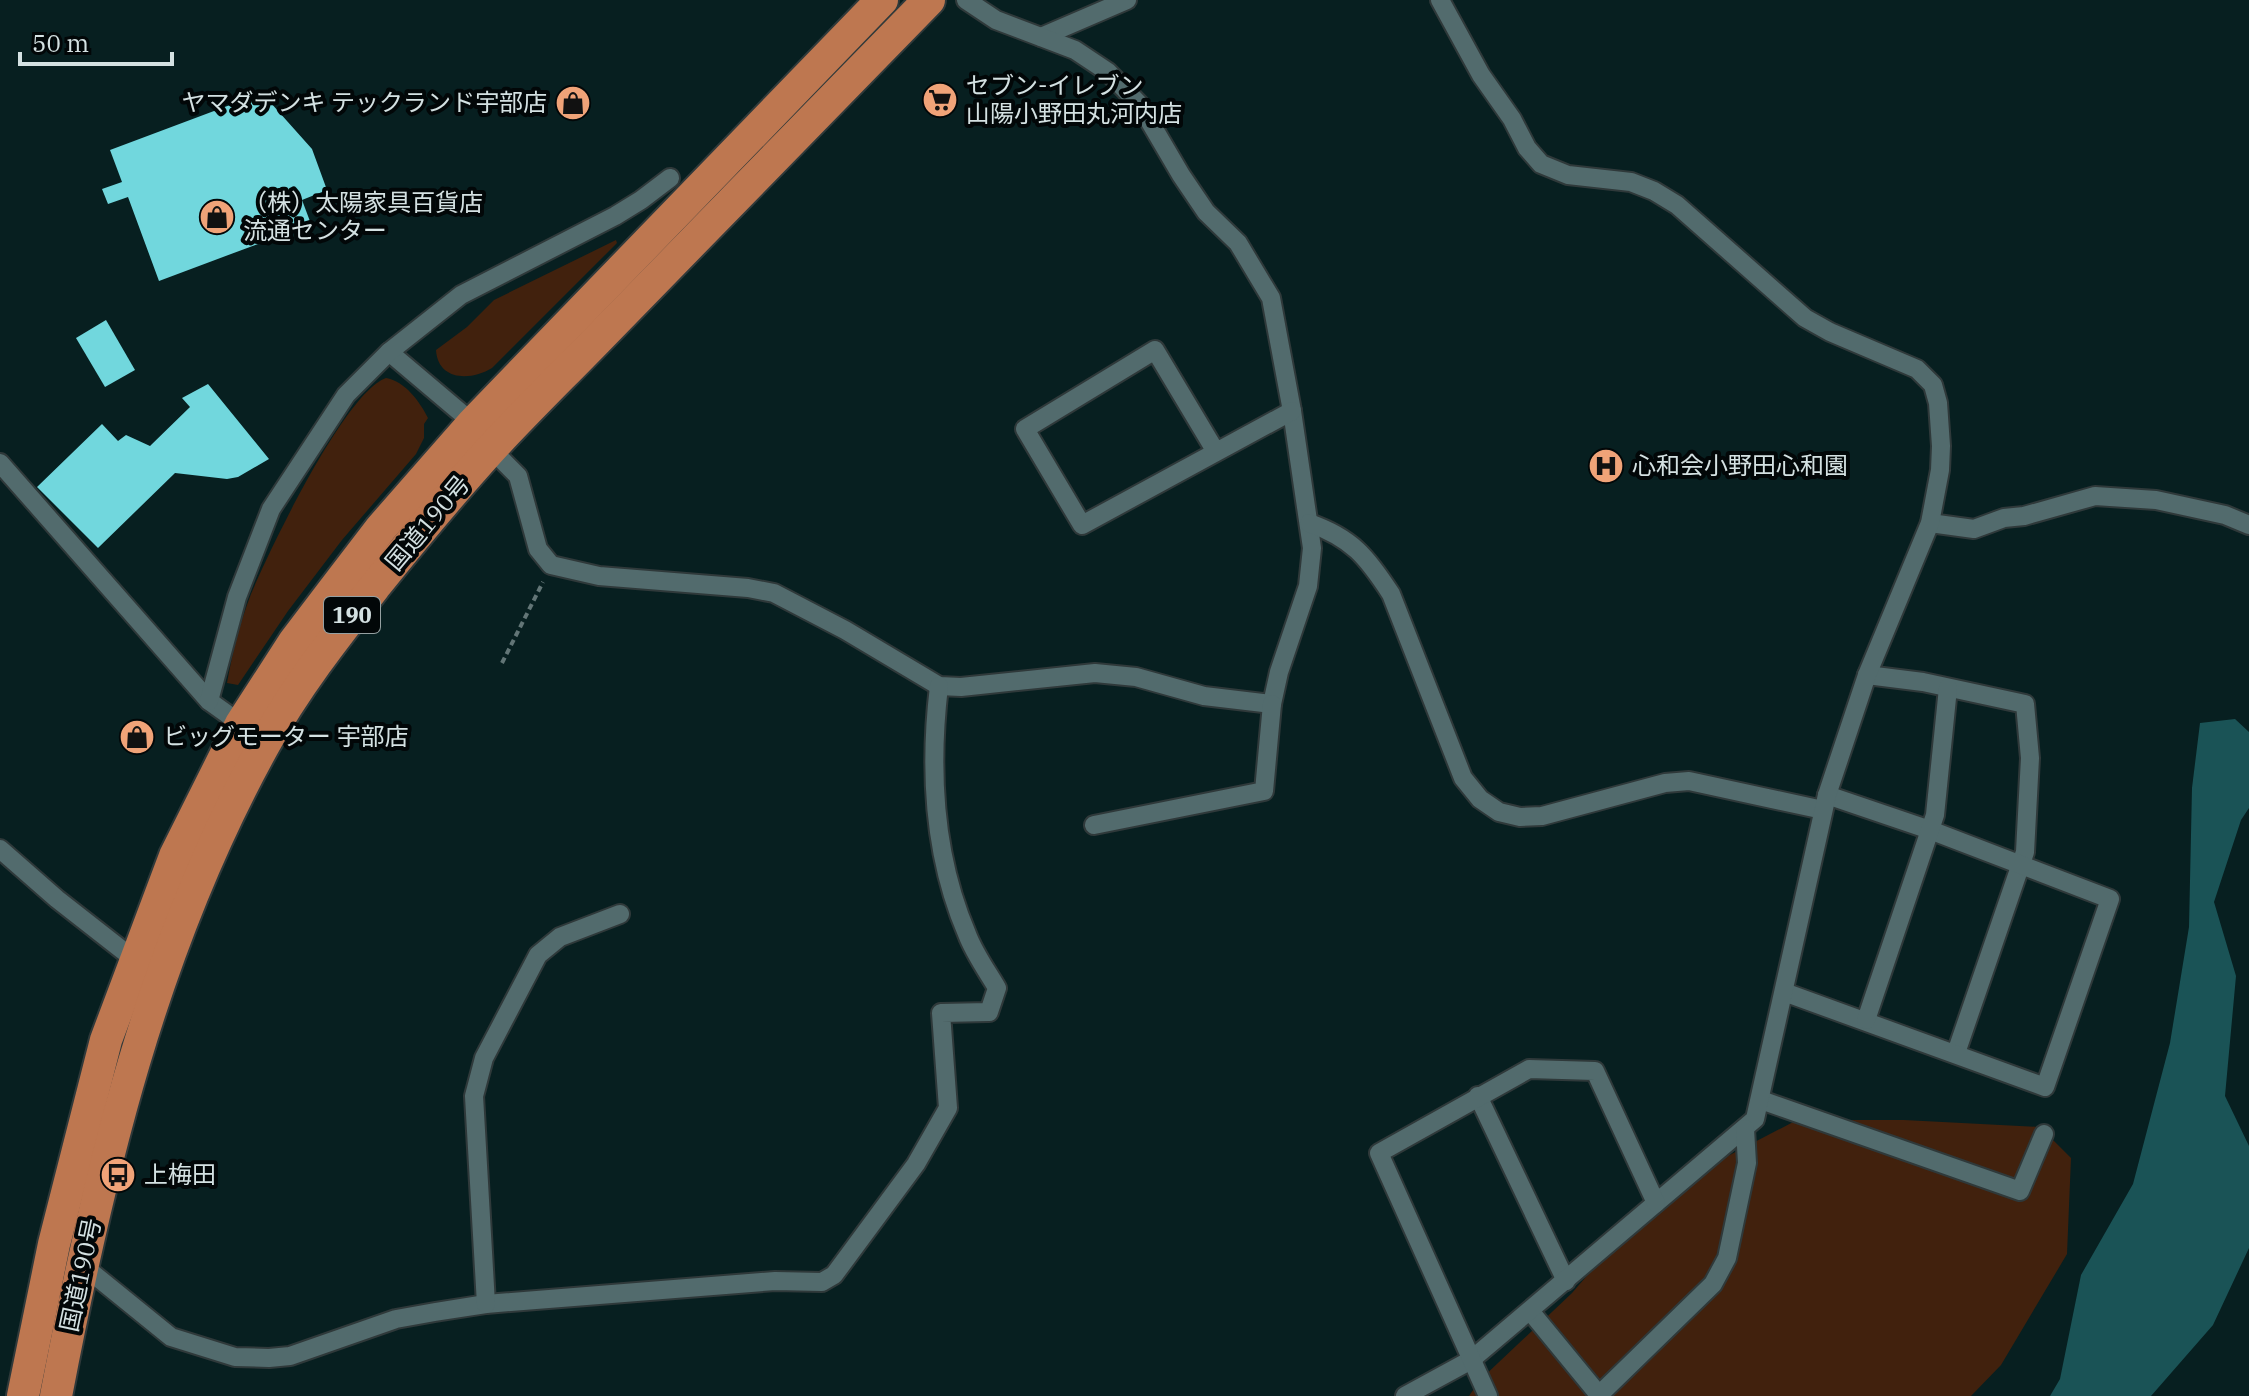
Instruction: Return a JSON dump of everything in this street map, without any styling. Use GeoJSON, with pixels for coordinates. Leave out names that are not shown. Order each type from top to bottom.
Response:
{"type":"FeatureCollection","features":[{"type":"Feature","properties":{"kind":"highway","name":"国道190号"},"geometry":{"type":"LineString","coordinates":[[23,1396],[54,1244],[106,1040],[195,885],[253,733],[315,664],[482,436],[882,0]]}},
{"type":"Feature","properties":{"kind":"highway","name":"国道190号"},"geometry":{"type":"LineString","coordinates":[[482,436],[929,0]]}},
{"type":"Feature","properties":{"kind":"highway","name":"国道190号"},"geometry":{"type":"LineString","coordinates":[[56,1396],[81,1264],[148,967]]}},
{"type":"Feature","properties":{"kind":"street"},"geometry":{"type":"LineString","coordinates":[[966,0],[996,20],[1075,50],[1108,72],[1140,105],[1206,212],[1238,243],[1271,298],[1292,411],[1312,548],[1308,586],[1279,672],[1272,704],[1264,791],[1094,825]]}},
{"type":"Feature","properties":{"kind":"street"},"geometry":{"type":"LineString","coordinates":[[1041,37],[1127,0]]}},
{"type":"Feature","properties":{"kind":"street"},"geometry":{"type":"LineString","coordinates":[[1405,1396],[1471,1360],[1755,1119],[1825,802],[1867,675],[1930,523],[1937,494],[1941,446],[1938,403],[1933,385],[1917,369],[1805,318],[1677,205],[1654,191],[1631,182],[1568,175],[1541,164],[1527,148],[1512,119],[1481,75],[1440,0]]}},
{"type":"Feature","properties":{"kind":"street"},"geometry":{"type":"LineString","coordinates":[[209,701],[237,597],[271,509],[346,395],[389,352],[461,295],[615,216],[670,178]]}},
{"type":"Feature","properties":{"kind":"street"},"geometry":{"type":"LineString","coordinates":[[1216,452],[1155,350],[1025,429],[1082,525],[1292,411]]}},
{"type":"Feature","properties":{"kind":"street"},"geometry":{"type":"LineString","coordinates":[[389,352],[482,436],[518,476],[538,549],[551,565],[599,576],[748,588],[774,593],[845,630],[939,686],[961,687],[1095,673],[1136,677],[1204,696],[1272,704]]}},
{"type":"Feature","properties":{"kind":"street"},"geometry":{"type":"LineString","coordinates":[[0,463],[209,701],[253,733]]}},
{"type":"Feature","properties":{"kind":"street"},"geometry":{"type":"LineString","coordinates":[[1930,523],[1974,529],[2004,518],[2024,516],[2095,496],[2156,500],[2225,515],[2249,525]]}},
{"type":"Feature","properties":{"kind":"street"},"geometry":{"type":"LineString","coordinates":[[1309,523],[1337,533],[1358,549],[1375,569],[1391,594],[1463,778],[1480,799],[1499,812],[1520,817],[1542,816],[1665,783],[1689,781],[1825,802],[1930,830],[2110,899],[2045,1087],[1784,992]]}},
{"type":"Feature","properties":{"kind":"street"},"geometry":{"type":"LineString","coordinates":[[1867,675],[1923,682],[2025,704],[2030,758],[2025,852],[1956,1053]]}},
{"type":"Feature","properties":{"kind":"street"},"geometry":{"type":"LineString","coordinates":[[81,1264],[171,1337],[235,1357],[269,1358],[290,1356],[396,1319],[486,1304],[775,1281],[822,1282],[834,1275],[916,1164],[948,1108],[941,1013],[989,1012],[997,988],[967,936],[951,890],[939,837],[933,793],[933,734],[939,686]]}},
{"type":"Feature","properties":{"kind":"street"},"geometry":{"type":"LineString","coordinates":[[1866,1020],[1935,815],[1948,688]]}},
{"type":"Feature","properties":{"kind":"street"},"geometry":{"type":"LineString","coordinates":[[0,849],[57,899],[148,967]]}},
{"type":"Feature","properties":{"kind":"street"},"geometry":{"type":"LineString","coordinates":[[486,1304],[474,1096],[484,1058],[538,955],[560,937],[620,914]]}},
{"type":"Feature","properties":{"kind":"street"},"geometry":{"type":"LineString","coordinates":[[1488,1396],[1379,1153],[1529,1069],[1595,1071],[1656,1203]]}},
{"type":"Feature","properties":{"kind":"street"},"geometry":{"type":"LineString","coordinates":[[1478,1096],[1566,1281]]}},
{"type":"Feature","properties":{"kind":"street"},"geometry":{"type":"LineString","coordinates":[[1761,1100],[2020,1191],[2044,1134]]}},
{"type":"Feature","properties":{"kind":"street"},"geometry":{"type":"LineString","coordinates":[[1530,1311],[1598,1395],[1713,1284],[1727,1258],[1733,1231],[1747,1163],[1745,1129]]}},
{"type":"Feature","properties":{"kind":"path"},"geometry":{"type":"LineString","coordinates":[[502,663],[551,565]]}},
{"type":"Feature","properties":{"kind":"shaded area"},"geometry":{"type":"Polygon","coordinates":[[[616,240],[617,243],[492,368],[475,375],[457,376],[443,368],[436,350],[467,327],[494,300],[616,240]]]}},
{"type":"Feature","properties":{"kind":"shaded area"},"geometry":{"type":"Polygon","coordinates":[[[386,378],[406,388],[428,418],[424,424],[424,438],[416,454],[342,540],[288,611],[238,685],[227,683],[247,605],[291,510],[350,412],[369,390],[386,378]]]}},
{"type":"Feature","properties":{"kind":"shaded area"},"geometry":{"type":"Polygon","coordinates":[[[1797,1120],[1904,1120],[2040,1127],[2071,1158],[2067,1254],[2001,1365],[1971,1396],[1469,1396],[1480,1380],[1572,1293],[1659,1192],[1797,1120]]]}},
{"type":"Feature","properties":{"kind":"water"},"geometry":{"type":"Polygon","coordinates":[[[2235,719],[2249,732],[2249,808],[2241,820],[2214,902],[2236,976],[2225,1096],[2249,1146],[2249,1248],[2213,1325],[2151,1396],[2050,1396],[2060,1379],[2081,1275],[2133,1184],[2170,1043],[2189,927],[2192,788],[2200,723],[2235,719]]]}},
{"type":"Feature","properties":{"kind":"building"},"geometry":{"type":"Polygon","coordinates":[[[262,93],[312,149],[327,190],[302,200],[311,224],[159,281],[128,197],[108,204],[102,189],[122,182],[110,150],[262,93]]]}},
{"type":"Feature","properties":{"kind":"building"},"geometry":{"type":"Polygon","coordinates":[[[106,320],[135,370],[105,387],[76,338],[106,320]]]}},
{"type":"Feature","properties":{"kind":"building"},"geometry":{"type":"Polygon","coordinates":[[[208,384],[269,459],[238,477],[227,479],[175,473],[98,548],[37,487],[102,424],[118,441],[126,435],[150,446],[190,407],[182,398],[208,384]]]}},
{"type":"Feature","properties":{"kind":"place","name":"セブン-イレブン 山陽小野田丸河内店"},"geometry":{"type":"Point","coordinates":[940,100]}},
{"type":"Feature","properties":{"kind":"place","name":"ヤマダデンキ テックランド宇部店"},"geometry":{"type":"Point","coordinates":[573,103]}},
{"type":"Feature","properties":{"kind":"place","name":"（株）太陽家具百貨店 流通センター"},"geometry":{"type":"Point","coordinates":[217,217]}},
{"type":"Feature","properties":{"kind":"place","name":"心和会小野田心和園"},"geometry":{"type":"Point","coordinates":[1606,466]}},
{"type":"Feature","properties":{"kind":"place","name":"ビッグモーター 宇部店"},"geometry":{"type":"Point","coordinates":[137,737]}},
{"type":"Feature","properties":{"kind":"place","name":"上梅田"},"geometry":{"type":"Point","coordinates":[118,1175]}}]}
